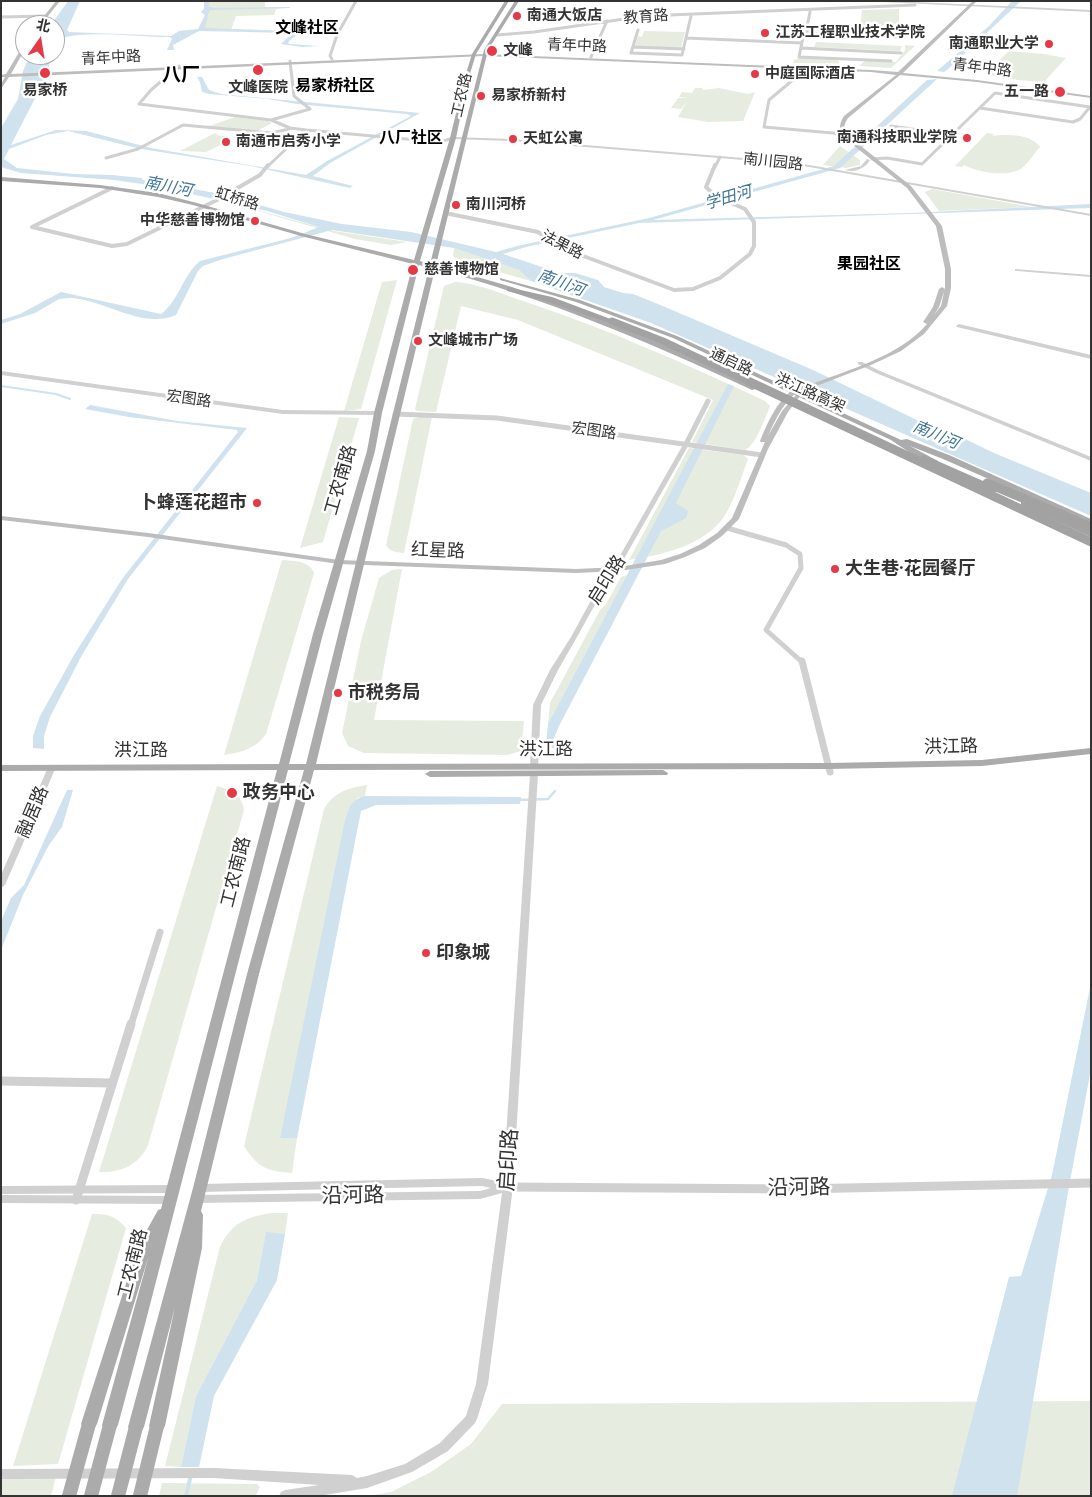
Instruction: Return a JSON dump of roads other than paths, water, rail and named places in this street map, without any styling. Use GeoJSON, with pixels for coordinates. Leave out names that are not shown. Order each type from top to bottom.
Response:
{"type":"FeatureCollection","features":[{"type":"Feature","properties":{"kind":"highway","name":"洪江路高架"},"geometry":{"type":"LineString","coordinates":[[520,284],[668,339],[1091,534]]}},
{"type":"Feature","properties":{"kind":"highway","name":"洪江路高架"},"geometry":{"type":"LineString","coordinates":[[510,288],[615,320],[1091,541]]}},
{"type":"Feature","properties":{"kind":"highway"},"geometry":{"type":"LineString","coordinates":[[924,458],[1091,528]]}},
{"type":"Feature","properties":{"kind":"main road"},"geometry":{"type":"LineString","coordinates":[[47,15],[59,1]]}},
{"type":"Feature","properties":{"kind":"main road"},"geometry":{"type":"LineString","coordinates":[[50,15],[59,1]]}},
{"type":"Feature","properties":{"kind":"main road","name":"工农路"},"geometry":{"type":"LineString","coordinates":[[417,261],[453,138],[474,53],[507,1]]}},
{"type":"Feature","properties":{"kind":"main road","name":"工农路"},"geometry":{"type":"LineString","coordinates":[[432,264],[485,53],[517,1]]}},
{"type":"Feature","properties":{"kind":"main road"},"geometry":{"type":"LineString","coordinates":[[842,134],[843,120],[869,98],[886,90],[899,72],[974,1]]}},
{"type":"Feature","properties":{"kind":"main road"},"geometry":{"type":"LineString","coordinates":[[787,403],[798,390],[892,354],[922,333],[944,306],[948,288],[948,269],[939,226],[902,182],[861,152],[836,128],[841,116],[925,54],[929,43],[968,5]]}},
{"type":"Feature","properties":{"kind":"main road"},"geometry":{"type":"LineString","coordinates":[[947,27],[962,20],[976,7]]}},
{"type":"Feature","properties":{"kind":"main road","name":"青年中路"},"geometry":{"type":"LineString","coordinates":[[1,75],[474,53]]}},
{"type":"Feature","properties":{"kind":"main road","name":"青年中路"},"geometry":{"type":"LineString","coordinates":[[290,62],[474,53],[591,57],[899,72],[1091,96]]}},
{"type":"Feature","properties":{"kind":"main road","name":"青年中路"},"geometry":{"type":"LineString","coordinates":[[485,53],[850,69]]}},
{"type":"Feature","properties":{"kind":"main road"},"geometry":{"type":"LineString","coordinates":[[1,93],[15,65]]}},
{"type":"Feature","properties":{"kind":"main road"},"geometry":{"type":"LineString","coordinates":[[1,88],[16,65]]}},
{"type":"Feature","properties":{"kind":"main road","name":"青年中路"},"geometry":{"type":"LineString","coordinates":[[899,72],[1091,96]]}},
{"type":"Feature","properties":{"kind":"main road","name":"虹桥路"},"geometry":{"type":"LineString","coordinates":[[1,178],[112,188],[207,204]]}},
{"type":"Feature","properties":{"kind":"main road","name":"虹桥路"},"geometry":{"type":"LineString","coordinates":[[1,178],[117,185],[207,204],[302,233],[432,264]]}},
{"type":"Feature","properties":{"kind":"main road","name":"工农南路"},"geometry":{"type":"LineString","coordinates":[[91,1496],[284,770],[318,634],[371,451],[378,413],[417,261]]}},
{"type":"Feature","properties":{"kind":"main road","name":"工农南路"},"geometry":{"type":"LineString","coordinates":[[118,1496],[198,1194],[253,974],[309,771],[432,264]]}},
{"type":"Feature","properties":{"kind":"main road","name":"通启路"},"geometry":{"type":"LineString","coordinates":[[432,264],[520,284],[578,301],[675,337],[798,390],[894,438],[909,449],[1091,528]]}},
{"type":"Feature","properties":{"kind":"main road","name":"通启路"},"geometry":{"type":"LineString","coordinates":[[432,264],[510,288],[660,345],[1091,541]]}},
{"type":"Feature","properties":{"kind":"main road","name":"红星路"},"geometry":{"type":"LineString","coordinates":[[650,564],[688,550],[722,526],[736,506],[759,455],[787,403]]}},
{"type":"Feature","properties":{"kind":"main road"},"geometry":{"type":"LineString","coordinates":[[894,438],[929,449],[1091,522]]}},
{"type":"Feature","properties":{"kind":"main road","name":"红星路"},"geometry":{"type":"LineString","coordinates":[[1,516],[340,560],[576,571],[619,568],[675,559],[711,541],[727,528],[740,509],[759,455]]}},
{"type":"Feature","properties":{"kind":"main road","name":"洪江路"},"geometry":{"type":"LineString","coordinates":[[829,769],[982,763],[1091,751]]}},
{"type":"Feature","properties":{"kind":"main road","name":"洪江路"},"geometry":{"type":"LineString","coordinates":[[1,774],[50,771],[986,769],[1091,758]]}},
{"type":"Feature","properties":{"kind":"main road","name":"洪江路"},"geometry":{"type":"LineString","coordinates":[[1,768],[50,771]]}},
{"type":"Feature","properties":{"kind":"main road"},"geometry":{"type":"LineString","coordinates":[[69,1496],[89,1424],[145,1246],[172,1194]]}},
{"type":"Feature","properties":{"kind":"main road"},"geometry":{"type":"LineString","coordinates":[[140,1496],[195,1248],[198,1194]]}},
{"type":"Feature","properties":{"kind":"street"},"geometry":{"type":"LineString","coordinates":[[332,59],[330,56],[331,47],[345,17],[356,1]]}},
{"type":"Feature","properties":{"kind":"street"},"geometry":{"type":"LineString","coordinates":[[836,1],[843,8]]}},
{"type":"Feature","properties":{"kind":"street"},"geometry":{"type":"LineString","coordinates":[[862,1],[885,3],[892,6]]}},
{"type":"Feature","properties":{"kind":"street","name":"教育路"},"geometry":{"type":"LineString","coordinates":[[885,3],[1091,11]]}},
{"type":"Feature","properties":{"kind":"street","name":"教育路"},"geometry":{"type":"LineString","coordinates":[[885,3],[1004,8]]}},
{"type":"Feature","properties":{"kind":"street","name":"教育路"},"geometry":{"type":"LineString","coordinates":[[497,35],[654,16],[915,4]]}},
{"type":"Feature","properties":{"kind":"street"},"geometry":{"type":"LineString","coordinates":[[808,33],[807,27],[810,12]]}},
{"type":"Feature","properties":{"kind":"street"},"geometry":{"type":"LineString","coordinates":[[638,30],[631,53],[682,55],[691,16]]}},
{"type":"Feature","properties":{"kind":"street"},"geometry":{"type":"LineString","coordinates":[[1,17],[15,17]]}},
{"type":"Feature","properties":{"kind":"street"},"geometry":{"type":"LineString","coordinates":[[591,57],[607,21]]}},
{"type":"Feature","properties":{"kind":"street"},"geometry":{"type":"LineString","coordinates":[[596,23],[604,26]]}},
{"type":"Feature","properties":{"kind":"street"},"geometry":{"type":"LineString","coordinates":[[803,36],[814,38],[819,36],[808,33],[801,34],[803,36],[799,57],[891,62]]}},
{"type":"Feature","properties":{"kind":"street"},"geometry":{"type":"LineString","coordinates":[[686,38],[802,43]]}},
{"type":"Feature","properties":{"kind":"street"},"geometry":{"type":"LineString","coordinates":[[633,47],[684,49]]}},
{"type":"Feature","properties":{"kind":"street"},"geometry":{"type":"LineString","coordinates":[[801,48],[901,53]]}},
{"type":"Feature","properties":{"kind":"street"},"geometry":{"type":"LineString","coordinates":[[653,61],[655,54]]}},
{"type":"Feature","properties":{"kind":"street"},"geometry":{"type":"LineString","coordinates":[[850,69],[851,60]]}},
{"type":"Feature","properties":{"kind":"street"},"geometry":{"type":"LineString","coordinates":[[271,120],[310,109],[294,96],[290,62]]}},
{"type":"Feature","properties":{"kind":"street"},"geometry":{"type":"LineString","coordinates":[[178,67],[151,90],[139,104],[271,120],[290,128],[306,130],[440,142],[453,138]]}},
{"type":"Feature","properties":{"kind":"street"},"geometry":{"type":"LineString","coordinates":[[807,68],[769,100],[766,108],[767,119],[764,128],[842,134]]}},
{"type":"Feature","properties":{"kind":"street"},"geometry":{"type":"LineString","coordinates":[[838,170],[860,168],[870,159],[887,158],[922,164],[995,93],[1090,106],[1080,119],[1073,122],[980,108]]}},
{"type":"Feature","properties":{"kind":"street"},"geometry":{"type":"LineString","coordinates":[[1063,103],[1071,94]]}},
{"type":"Feature","properties":{"kind":"street"},"geometry":{"type":"LineString","coordinates":[[106,158],[145,145],[183,124],[271,133],[290,128]]}},
{"type":"Feature","properties":{"kind":"street"},"geometry":{"type":"LineString","coordinates":[[892,126],[953,135]]}},
{"type":"Feature","properties":{"kind":"street"},"geometry":{"type":"LineString","coordinates":[[112,188],[32,227],[112,246],[122,246],[217,200],[260,175],[306,130]]}},
{"type":"Feature","properties":{"kind":"street","name":"南川园路"},"geometry":{"type":"LineString","coordinates":[[453,138],[512,140],[821,167],[1091,215]]}},
{"type":"Feature","properties":{"kind":"street","name":"法果路"},"geometry":{"type":"LineString","coordinates":[[445,213],[538,232],[562,248],[674,290],[693,289],[720,278],[742,262],[754,246],[754,222],[745,209],[715,196],[706,187],[708,179],[720,157]]}},
{"type":"Feature","properties":{"kind":"street"},"geometry":{"type":"LineString","coordinates":[[1017,270],[1091,276]]}},
{"type":"Feature","properties":{"kind":"street"},"geometry":{"type":"LineString","coordinates":[[959,326],[1091,357]]}},
{"type":"Feature","properties":{"kind":"street"},"geometry":{"type":"LineString","coordinates":[[862,364],[1091,459]]}},
{"type":"Feature","properties":{"kind":"street","name":"宏图路"},"geometry":{"type":"LineString","coordinates":[[1,372],[283,412],[378,413]]}},
{"type":"Feature","properties":{"kind":"street","name":"启印路"},"geometry":{"type":"LineString","coordinates":[[367,1482],[408,1468],[444,1447],[471,1419],[482,1384],[508,1187],[537,705],[554,670],[619,568],[688,445],[708,401]]}},
{"type":"Feature","properties":{"kind":"street","name":"宏图路"},"geometry":{"type":"LineString","coordinates":[[395,414],[497,418],[759,455]]}},
{"type":"Feature","properties":{"kind":"street"},"geometry":{"type":"LineString","coordinates":[[727,528],[786,545],[800,554],[801,568],[766,630],[802,660],[829,769]]}},
{"type":"Feature","properties":{"kind":"street","name":"融居路"},"geometry":{"type":"LineString","coordinates":[[1,885],[50,771]]}},
{"type":"Feature","properties":{"kind":"street"},"geometry":{"type":"LineString","coordinates":[[77,1195],[160,932]]}},
{"type":"Feature","properties":{"kind":"street"},"geometry":{"type":"LineString","coordinates":[[1,1082],[111,1083]]}},
{"type":"Feature","properties":{"kind":"street","name":"沿河路"},"geometry":{"type":"LineString","coordinates":[[198,1194],[480,1194],[508,1187],[797,1189],[1091,1183]]}},
{"type":"Feature","properties":{"kind":"street"},"geometry":{"type":"LineString","coordinates":[[1,1190],[77,1195]]}},
{"type":"Feature","properties":{"kind":"street"},"geometry":{"type":"LineString","coordinates":[[1,1199],[77,1195],[172,1194]]}},
{"type":"Feature","properties":{"kind":"street"},"geometry":{"type":"LineString","coordinates":[[1,1474],[214,1473],[367,1482]]}},
{"type":"Feature","properties":{"kind":"street"},"geometry":{"type":"LineString","coordinates":[[285,1496],[367,1482]]}},
{"type":"Feature","properties":{"kind":"water"},"geometry":{"type":"Polygon","coordinates":[[[68,1],[80,1],[67,30],[69,32],[171,36],[179,31],[198,29],[205,15],[201,12],[204,9],[204,1],[210,1],[208,6],[213,8],[289,7],[211,10],[209,11],[205,28],[294,31],[299,33],[288,42],[289,44],[319,46],[302,47],[281,44],[292,33],[199,31],[173,45],[174,50],[167,50],[172,39],[170,37],[86,34],[65,37],[65,15],[58,15],[68,1]]]}},
{"type":"Feature","properties":{"kind":"water"},"geometry":{"type":"Polygon","coordinates":[[[1012,1],[1021,1],[947,70],[944,72],[937,71],[989,26],[1012,1]]]}},
{"type":"Feature","properties":{"kind":"water"},"geometry":{"type":"Polygon","coordinates":[[[26,65],[49,65],[47,75],[11,145],[56,130],[86,131],[151,148],[306,175],[327,161],[411,116],[407,114],[209,94],[202,92],[197,77],[202,77],[209,90],[221,94],[420,113],[330,163],[313,176],[353,186],[350,188],[251,166],[141,149],[68,131],[46,135],[9,149],[4,159],[17,168],[142,178],[142,180],[221,194],[284,212],[342,224],[411,232],[496,252],[649,218],[834,166],[927,80],[937,79],[840,168],[653,220],[911,213],[1091,204],[1091,208],[639,223],[526,247],[503,254],[560,273],[575,273],[598,280],[604,287],[633,294],[658,304],[813,370],[919,421],[945,429],[994,453],[1091,493],[1091,516],[651,323],[531,281],[519,270],[454,248],[332,230],[203,266],[198,271],[176,315],[163,319],[136,316],[96,303],[70,298],[59,299],[35,313],[1,324],[1,320],[20,314],[61,292],[161,314],[167,309],[189,274],[200,261],[291,238],[319,227],[267,211],[156,186],[114,180],[21,173],[1,167],[1,128],[18,99],[26,65]]]}},
{"type":"Feature","properties":{"kind":"water"},"geometry":{"type":"Polygon","coordinates":[[[728,384],[734,386],[676,503],[688,511],[686,518],[661,531],[559,726],[554,738],[555,749],[546,745],[548,724],[728,384]]]}},
{"type":"Feature","properties":{"kind":"water"},"geometry":{"type":"Polygon","coordinates":[[[90,405],[177,421],[247,428],[128,579],[82,655],[50,717],[44,736],[44,749],[33,748],[33,736],[40,716],[74,655],[122,579],[238,432],[237,430],[129,417],[85,409],[90,405]]]}},
{"type":"Feature","properties":{"kind":"water"},"geometry":{"type":"Polygon","coordinates":[[[67,790],[73,790],[62,827],[49,845],[23,895],[1,950],[1,921],[11,898],[24,885],[67,790]]]}},
{"type":"Feature","properties":{"kind":"water"},"geometry":{"type":"Polygon","coordinates":[[[365,796],[521,797],[520,804],[376,805],[361,811],[297,1138],[280,1138],[344,825],[352,803],[365,796]]]}},
{"type":"Feature","properties":{"kind":"water"},"geometry":{"type":"Polygon","coordinates":[[[1091,983],[1091,1069],[1068,1192],[1017,1496],[952,1496],[1009,1277],[1021,1276],[1052,1175],[1091,983]]]}},
{"type":"Feature","properties":{"kind":"water"},"geometry":{"type":"Polygon","coordinates":[[[266,1232],[285,1234],[277,1280],[214,1396],[199,1467],[181,1467],[196,1396],[257,1280],[266,1232]]]}},
{"type":"Feature","properties":{"kind":"waterway"},"geometry":{"type":"LineString","coordinates":[[1,386],[56,394],[70,399]]}},
{"type":"Feature","properties":{"kind":"waterway"},"geometry":{"type":"LineString","coordinates":[[518,800],[548,799],[555,791]]}},
{"type":"Feature","properties":{"kind":"waterway"},"geometry":{"type":"LineString","coordinates":[[186,1496],[191,1475]]}},
{"type":"Feature","properties":{"kind":"place","name":"南通大饭店"},"geometry":{"type":"Point","coordinates":[517,16]}},
{"type":"Feature","properties":{"kind":"place","name":"江苏工程职业技术学院"},"geometry":{"type":"Point","coordinates":[765,33]}},
{"type":"Feature","properties":{"kind":"place","name":"南通职业大学"},"geometry":{"type":"Point","coordinates":[1049,44]}},
{"type":"Feature","properties":{"kind":"place","name":"文峰"},"geometry":{"type":"Point","coordinates":[492,51]}},
{"type":"Feature","properties":{"kind":"place","name":"文峰医院"},"geometry":{"type":"Point","coordinates":[258,70]}},
{"type":"Feature","properties":{"kind":"place","name":"易家桥"},"geometry":{"type":"Point","coordinates":[45,73]}},
{"type":"Feature","properties":{"kind":"place","name":"中庭国际酒店"},"geometry":{"type":"Point","coordinates":[755,74]}},
{"type":"Feature","properties":{"kind":"place","name":"五一路"},"geometry":{"type":"Point","coordinates":[1060,92]}},
{"type":"Feature","properties":{"kind":"place","name":"易家桥新村"},"geometry":{"type":"Point","coordinates":[481,96]}},
{"type":"Feature","properties":{"kind":"place","name":"南通科技职业学院"},"geometry":{"type":"Point","coordinates":[967,138]}},
{"type":"Feature","properties":{"kind":"place","name":"天虹公寓"},"geometry":{"type":"Point","coordinates":[513,139]}},
{"type":"Feature","properties":{"kind":"place","name":"南通市启秀小学"},"geometry":{"type":"Point","coordinates":[226,142]}},
{"type":"Feature","properties":{"kind":"place","name":"南川河桥"},"geometry":{"type":"Point","coordinates":[456,205]}},
{"type":"Feature","properties":{"kind":"place","name":"中华慈善博物馆"},"geometry":{"type":"Point","coordinates":[255,221]}},
{"type":"Feature","properties":{"kind":"place","name":"慈善博物馆"},"geometry":{"type":"Point","coordinates":[413,270]}},
{"type":"Feature","properties":{"kind":"place","name":"文峰城市广场"},"geometry":{"type":"Point","coordinates":[418,341]}},
{"type":"Feature","properties":{"kind":"place","name":"卜蜂莲花超市"},"geometry":{"type":"Point","coordinates":[257,503]}},
{"type":"Feature","properties":{"kind":"place","name":"大生巷·花园餐厅"},"geometry":{"type":"Point","coordinates":[835,569]}},
{"type":"Feature","properties":{"kind":"place","name":"市税务局"},"geometry":{"type":"Point","coordinates":[338,693]}},
{"type":"Feature","properties":{"kind":"place","name":"政务中心"},"geometry":{"type":"Point","coordinates":[232,793]}},
{"type":"Feature","properties":{"kind":"place","name":"印象城"},"geometry":{"type":"Point","coordinates":[426,953]}},
{"type":"Feature","properties":{"kind":"district","name":"文峰社区"},"geometry":{"type":"Point","coordinates":[307,28]}},
{"type":"Feature","properties":{"kind":"district","name":"八厂"},"geometry":{"type":"Point","coordinates":[181,75]}},
{"type":"Feature","properties":{"kind":"district","name":"易家桥社区"},"geometry":{"type":"Point","coordinates":[335,86]}},
{"type":"Feature","properties":{"kind":"district","name":"八厂社区"},"geometry":{"type":"Point","coordinates":[411,138]}},
{"type":"Feature","properties":{"kind":"district","name":"果园社区"},"geometry":{"type":"Point","coordinates":[869,264]}},
{"type":"Feature","properties":{"kind":"water label","name":"南川河"},"geometry":{"type":"Point","coordinates":[168,187]}},
{"type":"Feature","properties":{"kind":"water label","name":"学田河"},"geometry":{"type":"Point","coordinates":[728,198]}},
{"type":"Feature","properties":{"kind":"water label","name":"南川河"},"geometry":{"type":"Point","coordinates":[561,283]}},
{"type":"Feature","properties":{"kind":"water label","name":"南川河"},"geometry":{"type":"Point","coordinates":[936,435]}}]}
